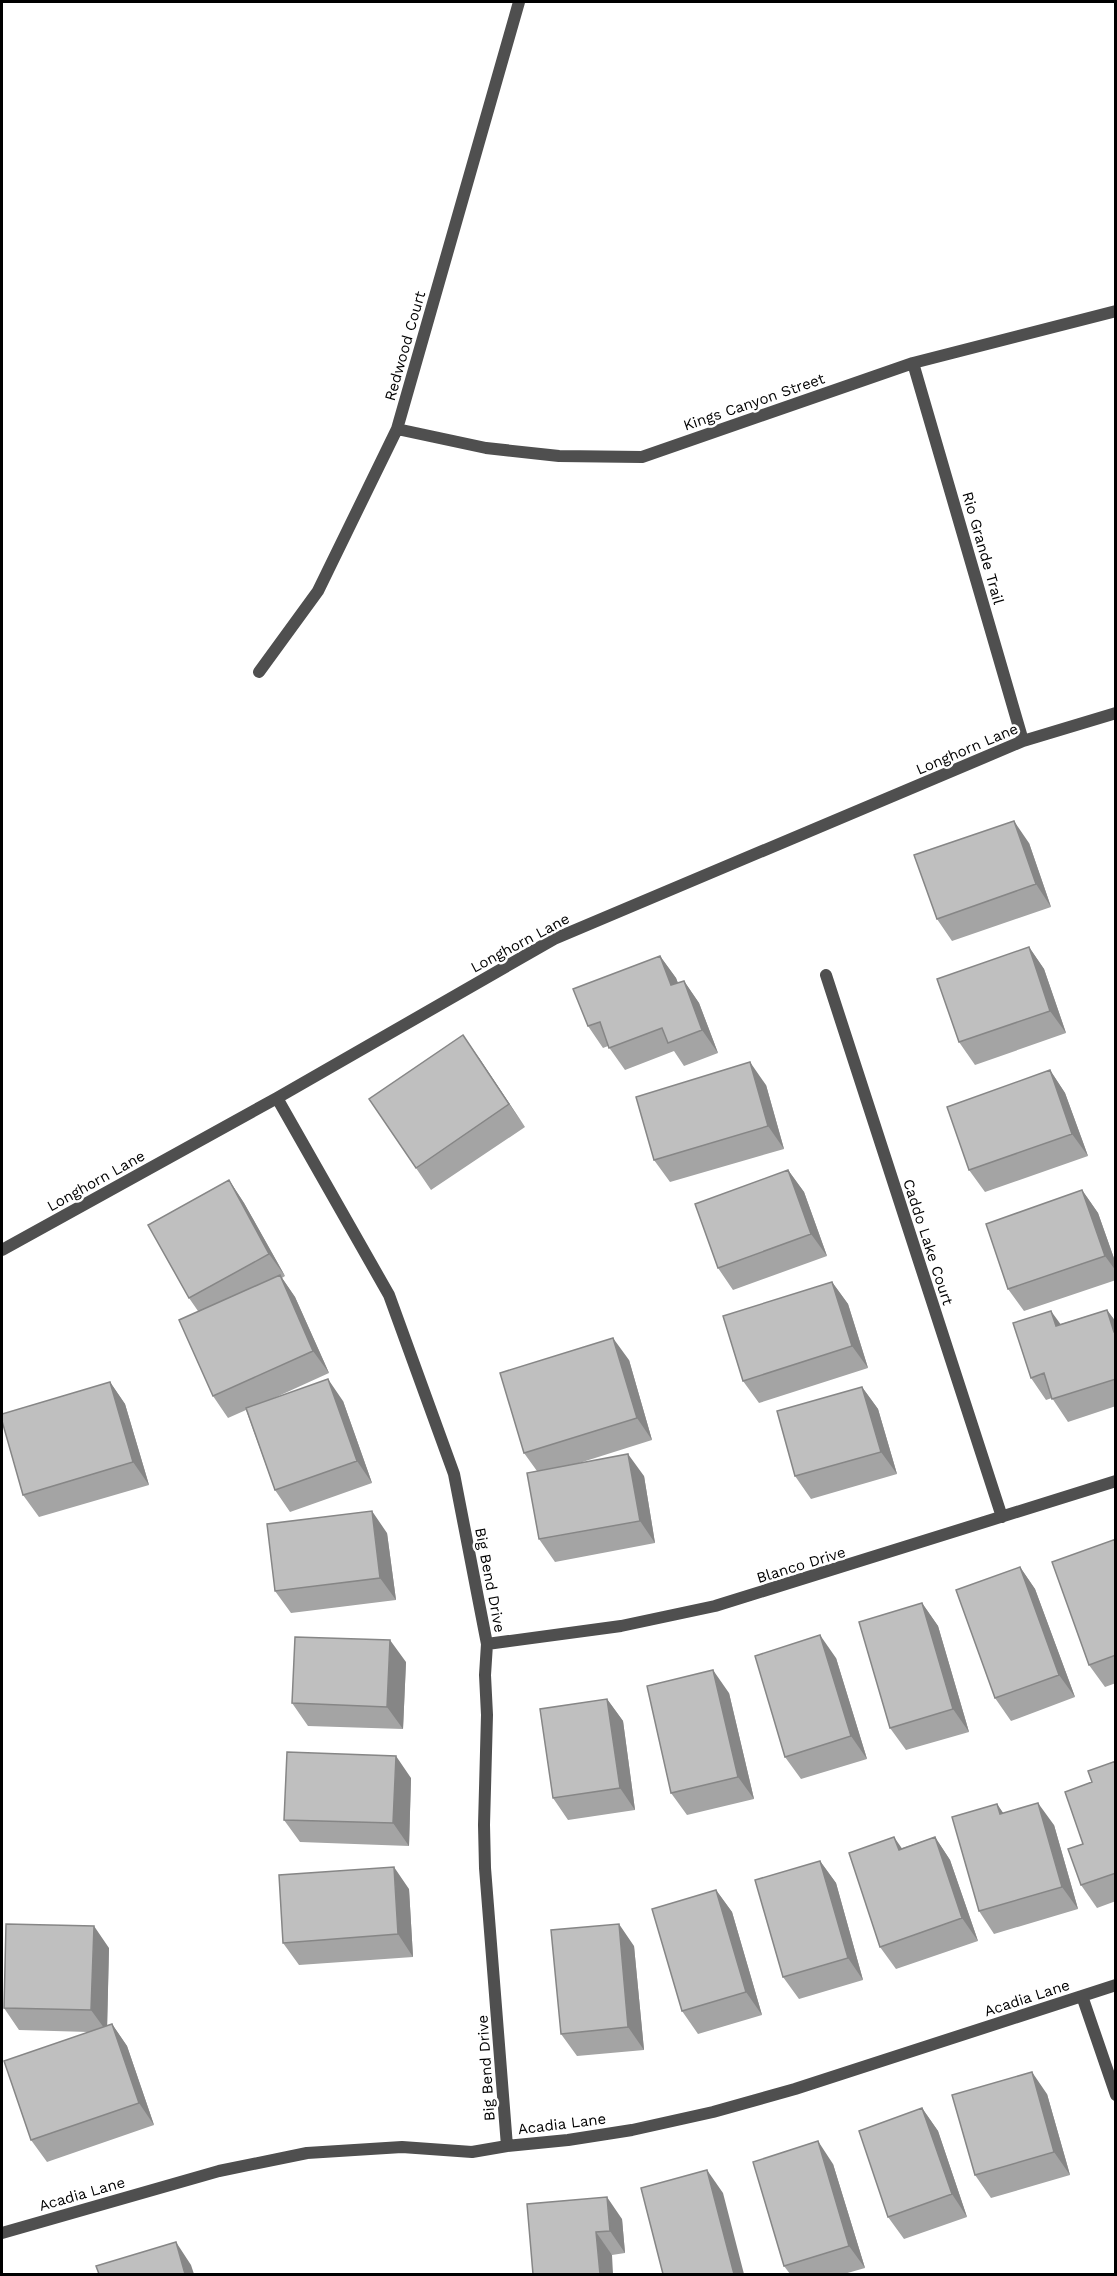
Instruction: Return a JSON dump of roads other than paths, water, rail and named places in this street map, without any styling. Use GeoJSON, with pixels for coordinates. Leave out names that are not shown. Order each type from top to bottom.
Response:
{"type":"FeatureCollection","features":[{"type":"Feature","properties":{"kind":"street","name":"Redwood Court"},"geometry":{"type":"LineString","coordinates":[[259,672],[318,591],[397,429],[519,2]]}},
{"type":"Feature","properties":{"kind":"street","name":"Kings Canyon Street"},"geometry":{"type":"LineString","coordinates":[[397,429],[486,448],[559,456],[642,457],[913,363],[1116,311]]}},
{"type":"Feature","properties":{"kind":"street","name":"Rio Grande Trail"},"geometry":{"type":"LineString","coordinates":[[913,363],[1023,741]]}},
{"type":"Feature","properties":{"kind":"street","name":"Longhorn Lane"},"geometry":{"type":"LineString","coordinates":[[2,1250],[277,1098],[554,939],[1023,741],[1116,713]]}},
{"type":"Feature","properties":{"kind":"street","name":"Caddo Lake Court"},"geometry":{"type":"LineString","coordinates":[[826,975],[1002,1518]]}},
{"type":"Feature","properties":{"kind":"street","name":"Big Bend Drive"},"geometry":{"type":"LineString","coordinates":[[277,1098],[389,1295],[454,1474],[487,1644],[485,1868],[507,2146]]}},
{"type":"Feature","properties":{"kind":"street","name":"Blanco Drive"},"geometry":{"type":"LineString","coordinates":[[487,1644],[672,1617],[759,1593],[1116,1481]]}},
{"type":"Feature","properties":{"kind":"street","name":"Acadia Lane"},"geometry":{"type":"LineString","coordinates":[[2,2233],[219,2171],[308,2153],[402,2147],[472,2151],[578,2139],[713,2112],[795,2090],[1116,1985]]}},
{"type":"Feature","properties":{"kind":"street"},"geometry":{"type":"LineString","coordinates":[[1083,1996],[1116,2095]]}}]}
